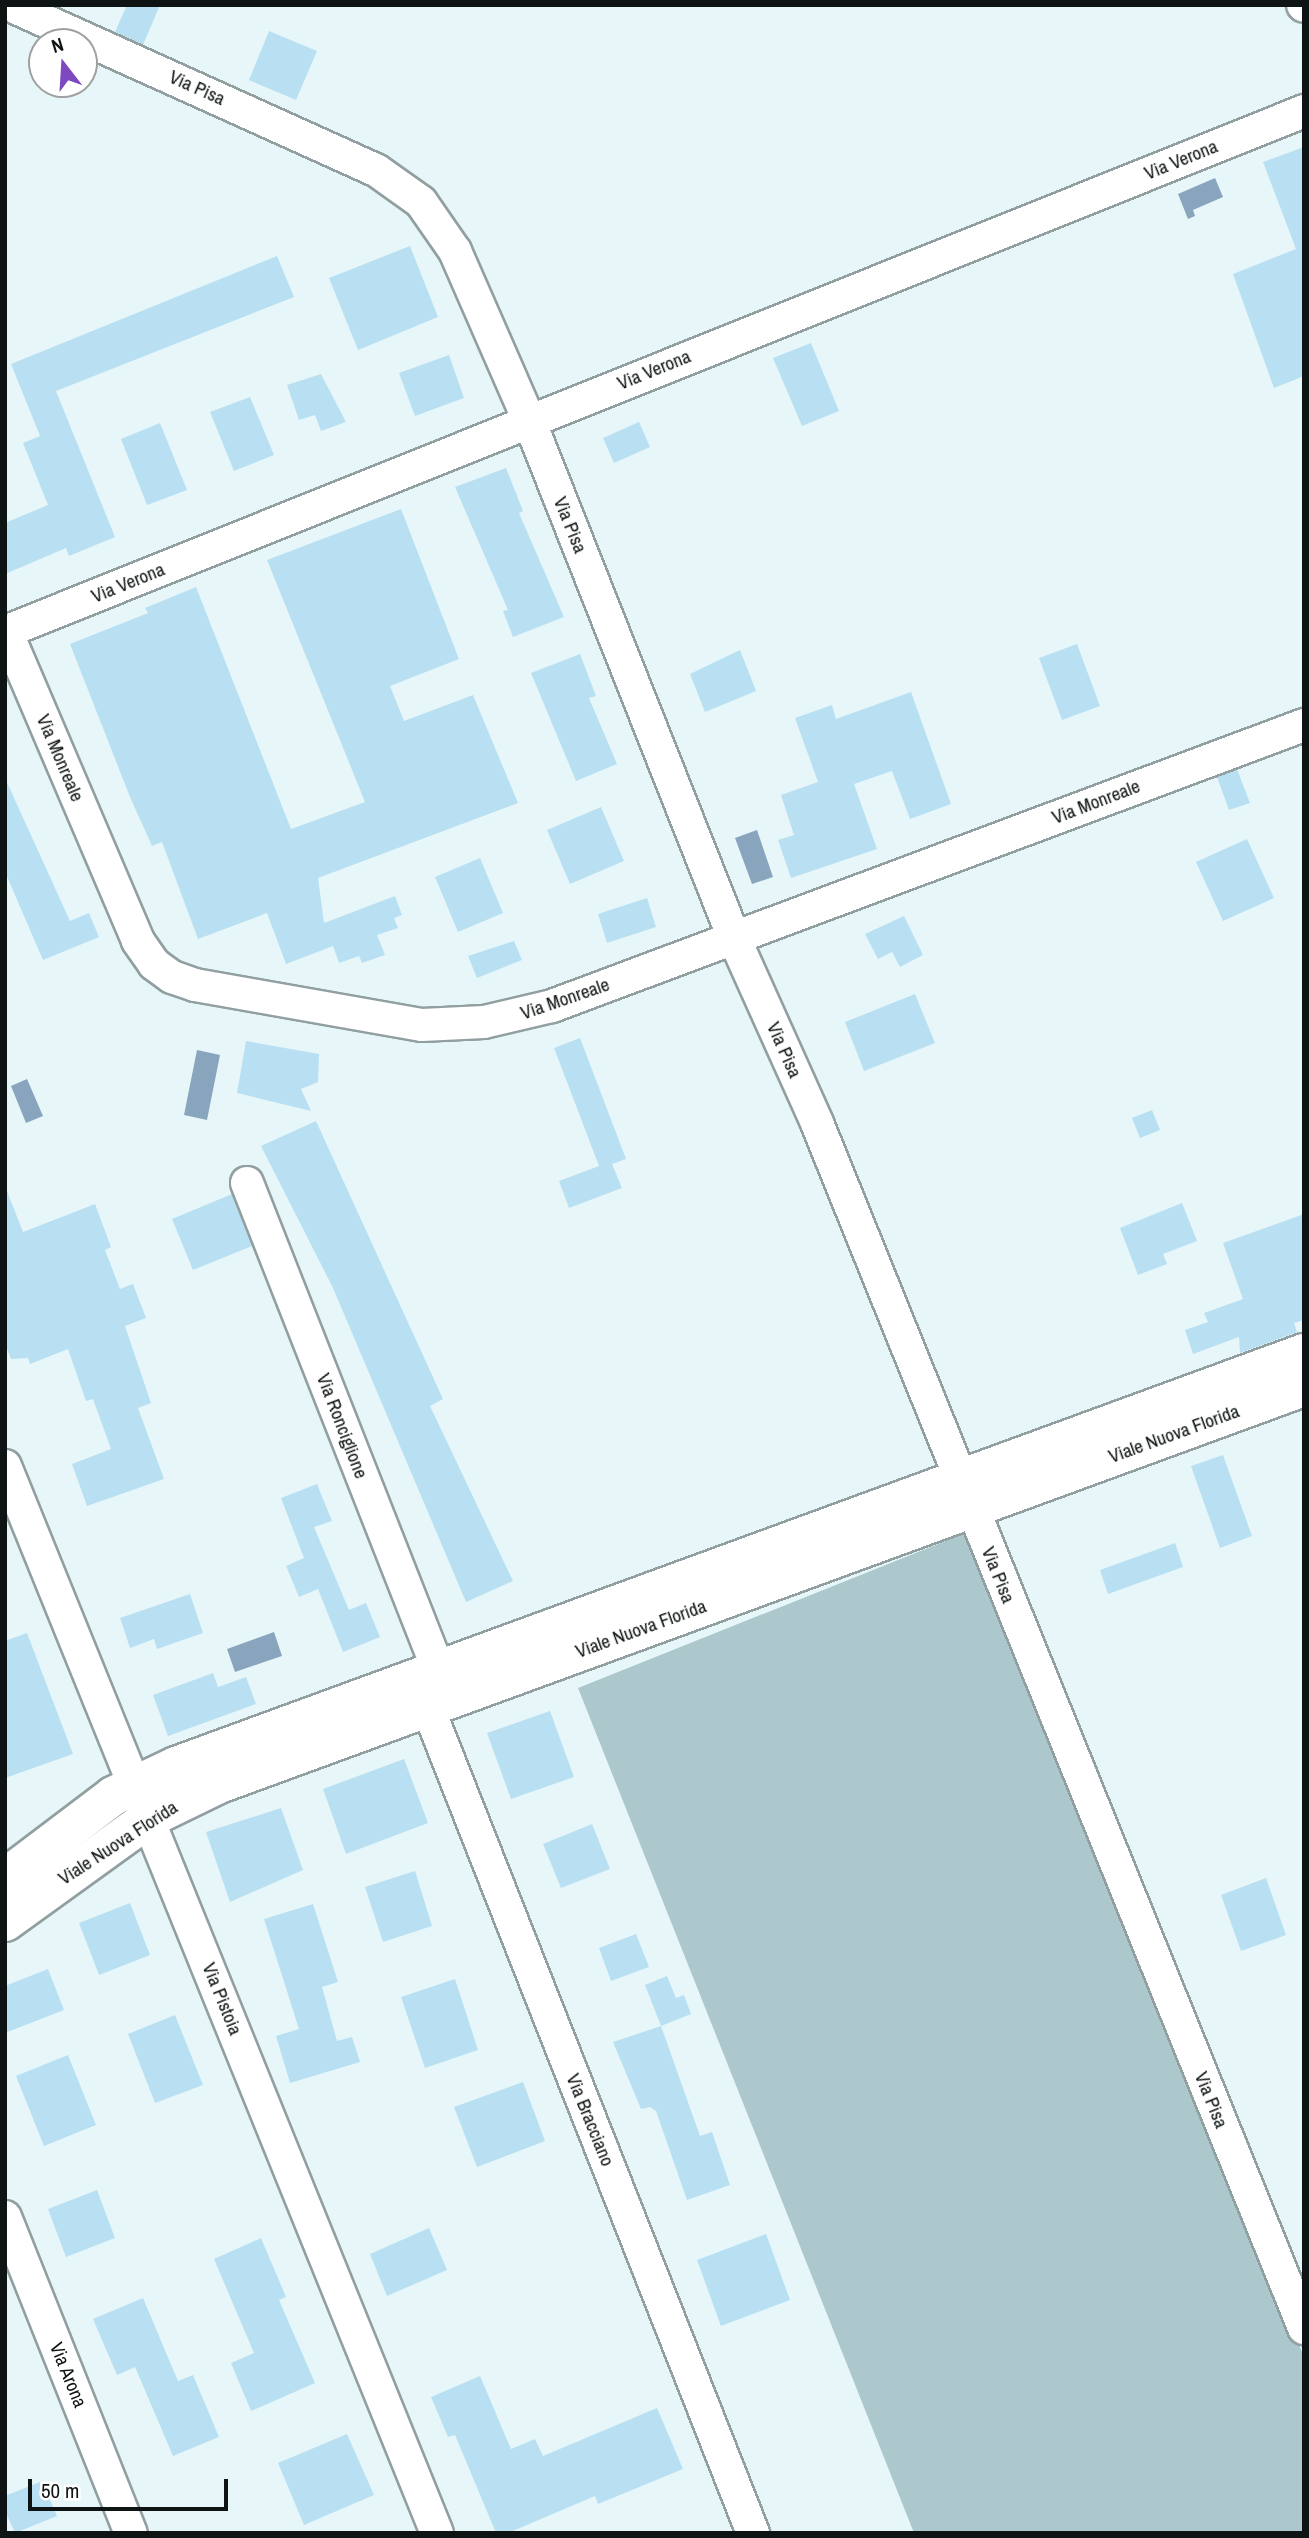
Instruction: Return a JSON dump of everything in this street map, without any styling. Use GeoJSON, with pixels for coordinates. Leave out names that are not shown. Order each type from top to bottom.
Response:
{"type":"FeatureCollection","features":[{"type":"Feature","properties":{"kind":"street","name":"Via Pisa"},"geometry":{"type":"LineString","coordinates":[[10,5],[264,118],[403,188],[437,221],[455,251],[528,420],[734,938],[817,1123],[965,1495],[1304,2328]]}},
{"type":"Feature","properties":{"kind":"street","name":"Via Verona"},"geometry":{"type":"LineString","coordinates":[[6,632],[528,420],[1304,111]]}},
{"type":"Feature","properties":{"kind":"street","name":"Via Monreale"},"geometry":{"type":"LineString","coordinates":[[6,632],[142,948],[172,977],[393,1021],[468,1024],[552,1006],[1304,724]]}},
{"type":"Feature","properties":{"kind":"street","name":"Via Ronciglione"},"geometry":{"type":"LineString","coordinates":[[247,1183],[438,1669]]}},
{"type":"Feature","properties":{"kind":"street","name":"Viale Nuova Florida"},"geometry":{"type":"LineString","coordinates":[[965,1495],[1304,1353]]}},
{"type":"Feature","properties":{"kind":"street","name":"Viale Nuova Florida"},"geometry":{"type":"LineString","coordinates":[[5,1878],[83,1817],[227,1781],[428,1708],[627,1618],[965,1495],[1304,1387]]}},
{"type":"Feature","properties":{"kind":"street","name":"Via Pistoia"},"geometry":{"type":"LineString","coordinates":[[5,1466],[437,2533]]}},
{"type":"Feature","properties":{"kind":"street","name":"Viale Nuova Florida"},"geometry":{"type":"LineString","coordinates":[[5,1922],[142,1801],[438,1669],[627,1618]]}},
{"type":"Feature","properties":{"kind":"street"},"geometry":{"type":"LineString","coordinates":[[428,1708],[427,1695],[438,1679],[438,1669]]}},
{"type":"Feature","properties":{"kind":"street","name":"Via Bracciano"},"geometry":{"type":"LineString","coordinates":[[428,1708],[753,2533]]}},
{"type":"Feature","properties":{"kind":"street","name":"Via Arona"},"geometry":{"type":"LineString","coordinates":[[5,2217],[131,2533]]}},
{"type":"Feature","properties":{"kind":"shaded area"},"geometry":{"type":"Polygon","coordinates":[[[1215,178],[1223,197],[1193,210],[1195,216],[1188,219],[1178,194],[1215,178]]]}},
{"type":"Feature","properties":{"kind":"shaded area"},"geometry":{"type":"Polygon","coordinates":[[[757,830],[773,877],[752,884],[735,838],[757,830]]]}},
{"type":"Feature","properties":{"kind":"shaded area"},"geometry":{"type":"Polygon","coordinates":[[[197,1050],[220,1055],[207,1120],[184,1115],[197,1050]]]}},
{"type":"Feature","properties":{"kind":"shaded area"},"geometry":{"type":"Polygon","coordinates":[[[27,1079],[43,1116],[26,1123],[11,1086],[27,1079]]]}},
{"type":"Feature","properties":{"kind":"shaded area"},"geometry":{"type":"Polygon","coordinates":[[[968,1532],[1304,2357],[1304,2533],[914,2533],[578,1688],[968,1532]]]}},
{"type":"Feature","properties":{"kind":"shaded area"},"geometry":{"type":"Polygon","coordinates":[[[274,1632],[282,1656],[235,1672],[227,1649],[274,1632]]]}},
{"type":"Feature","properties":{"kind":"building"},"geometry":{"type":"Polygon","coordinates":[[[127,5],[160,5],[143,45],[115,32],[127,5]]]}},
{"type":"Feature","properties":{"kind":"building"},"geometry":{"type":"Polygon","coordinates":[[[269,31],[317,51],[296,100],[249,80],[269,31]]]}},
{"type":"Feature","properties":{"kind":"building"},"geometry":{"type":"Polygon","coordinates":[[[1304,147],[1304,376],[1274,388],[1233,274],[1296,249],[1263,162],[1304,147]]]}},
{"type":"Feature","properties":{"kind":"building"},"geometry":{"type":"Polygon","coordinates":[[[410,246],[438,317],[358,350],[329,278],[410,246]]]}},
{"type":"Feature","properties":{"kind":"building"},"geometry":{"type":"Polygon","coordinates":[[[277,256],[294,297],[56,391],[115,537],[69,556],[66,548],[5,574],[5,523],[48,505],[23,443],[40,436],[11,364],[277,256]]]}},
{"type":"Feature","properties":{"kind":"building"},"geometry":{"type":"Polygon","coordinates":[[[811,343],[839,411],[802,426],[773,358],[811,343]]]}},
{"type":"Feature","properties":{"kind":"building"},"geometry":{"type":"Polygon","coordinates":[[[449,355],[464,398],[415,416],[399,373],[449,355]]]}},
{"type":"Feature","properties":{"kind":"building"},"geometry":{"type":"Polygon","coordinates":[[[321,374],[346,422],[321,431],[315,415],[299,420],[287,385],[321,374]]]}},
{"type":"Feature","properties":{"kind":"building"},"geometry":{"type":"Polygon","coordinates":[[[250,397],[274,455],[234,471],[210,412],[250,397]]]}},
{"type":"Feature","properties":{"kind":"building"},"geometry":{"type":"Polygon","coordinates":[[[639,422],[650,447],[614,463],[603,438],[639,422]]]}},
{"type":"Feature","properties":{"kind":"building"},"geometry":{"type":"Polygon","coordinates":[[[160,423],[187,490],[147,505],[121,439],[160,423]]]}},
{"type":"Feature","properties":{"kind":"building"},"geometry":{"type":"Polygon","coordinates":[[[506,468],[523,511],[519,513],[564,617],[513,637],[503,611],[508,610],[455,487],[506,468]]]}},
{"type":"Feature","properties":{"kind":"building"},"geometry":{"type":"Polygon","coordinates":[[[401,509],[459,659],[390,686],[404,721],[473,695],[518,803],[318,878],[324,923],[395,896],[402,915],[394,918],[398,928],[377,935],[385,955],[362,963],[359,956],[339,963],[333,946],[286,964],[267,913],[198,939],[162,842],[152,846],[130,797],[70,644],[148,613],[145,608],[196,587],[291,829],[365,802],[267,560],[401,509]]]}},
{"type":"Feature","properties":{"kind":"building"},"geometry":{"type":"Polygon","coordinates":[[[1077,644],[1100,706],[1062,720],[1039,658],[1077,644]]]}},
{"type":"Feature","properties":{"kind":"building"},"geometry":{"type":"Polygon","coordinates":[[[740,650],[756,691],[705,712],[690,674],[740,650]]]}},
{"type":"Feature","properties":{"kind":"building"},"geometry":{"type":"Polygon","coordinates":[[[580,654],[596,696],[589,698],[617,764],[576,781],[531,673],[580,654]]]}},
{"type":"Feature","properties":{"kind":"building"},"geometry":{"type":"Polygon","coordinates":[[[911,692],[951,804],[910,819],[892,771],[854,784],[877,849],[791,878],[778,840],[794,835],[781,795],[818,782],[795,718],[832,705],[836,719],[911,692]]]}},
{"type":"Feature","properties":{"kind":"building"},"geometry":{"type":"Polygon","coordinates":[[[1237,769],[1250,803],[1229,810],[1217,777],[1237,769]]]}},
{"type":"Feature","properties":{"kind":"building"},"geometry":{"type":"Polygon","coordinates":[[[5,778],[70,921],[89,913],[99,937],[43,960],[5,872],[5,778]]]}},
{"type":"Feature","properties":{"kind":"building"},"geometry":{"type":"Polygon","coordinates":[[[601,807],[624,861],[570,884],[547,830],[601,807]]]}},
{"type":"Feature","properties":{"kind":"building"},"geometry":{"type":"Polygon","coordinates":[[[1247,839],[1274,898],[1223,921],[1196,862],[1247,839]]]}},
{"type":"Feature","properties":{"kind":"building"},"geometry":{"type":"Polygon","coordinates":[[[480,858],[503,913],[458,932],[435,877],[480,858]]]}},
{"type":"Feature","properties":{"kind":"building"},"geometry":{"type":"Polygon","coordinates":[[[647,898],[656,927],[607,943],[598,914],[647,898]]]}},
{"type":"Feature","properties":{"kind":"building"},"geometry":{"type":"Polygon","coordinates":[[[904,916],[923,955],[900,967],[892,952],[878,959],[865,934],[904,916]]]}},
{"type":"Feature","properties":{"kind":"building"},"geometry":{"type":"Polygon","coordinates":[[[514,941],[522,960],[477,978],[468,956],[514,941]]]}},
{"type":"Feature","properties":{"kind":"building"},"geometry":{"type":"Polygon","coordinates":[[[915,994],[935,1043],[864,1071],[845,1022],[915,994]]]}},
{"type":"Feature","properties":{"kind":"building"},"geometry":{"type":"Polygon","coordinates":[[[580,1038],[626,1159],[612,1164],[622,1188],[569,1208],[559,1181],[599,1166],[554,1048],[580,1038]]]}},
{"type":"Feature","properties":{"kind":"building"},"geometry":{"type":"Polygon","coordinates":[[[246,1041],[319,1054],[318,1082],[301,1089],[311,1111],[237,1093],[246,1041]]]}},
{"type":"Feature","properties":{"kind":"building"},"geometry":{"type":"Polygon","coordinates":[[[1152,1110],[1160,1130],[1140,1138],[1132,1118],[1152,1110]]]}},
{"type":"Feature","properties":{"kind":"building"},"geometry":{"type":"Polygon","coordinates":[[[316,1121],[443,1399],[430,1406],[513,1581],[466,1602],[333,1288],[261,1146],[316,1121]]]}},
{"type":"Feature","properties":{"kind":"building"},"geometry":{"type":"Polygon","coordinates":[[[7,1191],[23,1232],[95,1204],[111,1247],[105,1250],[120,1289],[133,1284],[146,1318],[125,1326],[151,1403],[138,1408],[164,1479],[87,1506],[72,1464],[111,1449],[93,1399],[86,1401],[68,1349],[30,1364],[28,1358],[11,1359],[5,1344],[7,1191]]]}},
{"type":"Feature","properties":{"kind":"building"},"geometry":{"type":"Polygon","coordinates":[[[232,1194],[252,1246],[193,1270],[172,1219],[232,1194]]]}},
{"type":"Feature","properties":{"kind":"building"},"geometry":{"type":"Polygon","coordinates":[[[1182,1203],[1197,1241],[1163,1254],[1167,1264],[1138,1275],[1120,1228],[1182,1203]]]}},
{"type":"Feature","properties":{"kind":"building"},"geometry":{"type":"Polygon","coordinates":[[[1304,1214],[1304,1320],[1294,1323],[1297,1332],[1240,1353],[1239,1337],[1193,1354],[1185,1330],[1208,1322],[1204,1313],[1243,1299],[1223,1243],[1304,1214]]]}},
{"type":"Feature","properties":{"kind":"building"},"geometry":{"type":"Polygon","coordinates":[[[1223,1455],[1252,1536],[1220,1548],[1191,1466],[1223,1455]]]}},
{"type":"Feature","properties":{"kind":"building"},"geometry":{"type":"Polygon","coordinates":[[[317,1484],[332,1521],[314,1527],[349,1610],[366,1603],[380,1637],[343,1652],[318,1589],[299,1597],[286,1566],[304,1558],[281,1498],[317,1484]]]}},
{"type":"Feature","properties":{"kind":"building"},"geometry":{"type":"Polygon","coordinates":[[[1175,1543],[1183,1567],[1108,1594],[1100,1570],[1175,1543]]]}},
{"type":"Feature","properties":{"kind":"building"},"geometry":{"type":"Polygon","coordinates":[[[190,1594],[203,1633],[157,1649],[154,1639],[130,1648],[120,1618],[190,1594]]]}},
{"type":"Feature","properties":{"kind":"building"},"geometry":{"type":"Polygon","coordinates":[[[27,1633],[73,1754],[5,1778],[5,1641],[27,1633]]]}},
{"type":"Feature","properties":{"kind":"building"},"geometry":{"type":"Polygon","coordinates":[[[213,1673],[218,1687],[246,1677],[256,1704],[168,1736],[153,1695],[213,1673]]]}},
{"type":"Feature","properties":{"kind":"building"},"geometry":{"type":"Polygon","coordinates":[[[550,1711],[574,1777],[511,1799],[487,1733],[550,1711]]]}},
{"type":"Feature","properties":{"kind":"building"},"geometry":{"type":"Polygon","coordinates":[[[404,1759],[428,1823],[346,1854],[323,1789],[404,1759]]]}},
{"type":"Feature","properties":{"kind":"building"},"geometry":{"type":"Polygon","coordinates":[[[281,1808],[303,1870],[230,1902],[206,1832],[281,1808]]]}},
{"type":"Feature","properties":{"kind":"building"},"geometry":{"type":"Polygon","coordinates":[[[592,1824],[610,1869],[561,1888],[543,1844],[592,1824]]]}},
{"type":"Feature","properties":{"kind":"building"},"geometry":{"type":"Polygon","coordinates":[[[415,1871],[432,1926],[383,1942],[365,1887],[415,1871]]]}},
{"type":"Feature","properties":{"kind":"building"},"geometry":{"type":"Polygon","coordinates":[[[1266,1878],[1286,1935],[1241,1951],[1221,1895],[1266,1878]]]}},
{"type":"Feature","properties":{"kind":"building"},"geometry":{"type":"Polygon","coordinates":[[[130,1903],[150,1955],[99,1975],[79,1923],[130,1903]]]}},
{"type":"Feature","properties":{"kind":"building"},"geometry":{"type":"Polygon","coordinates":[[[313,1904],[338,1982],[322,1987],[337,2041],[352,2037],[360,2062],[290,2083],[276,2036],[299,2029],[264,1919],[313,1904]]]}},
{"type":"Feature","properties":{"kind":"building"},"geometry":{"type":"Polygon","coordinates":[[[636,1934],[649,1967],[611,1981],[599,1948],[636,1934]]]}},
{"type":"Feature","properties":{"kind":"building"},"geometry":{"type":"Polygon","coordinates":[[[48,1969],[64,2010],[5,2033],[5,1986],[48,1969]]]}},
{"type":"Feature","properties":{"kind":"building"},"geometry":{"type":"Polygon","coordinates":[[[667,1976],[676,1998],[684,1995],[691,2014],[661,2026],[645,1985],[667,1976]]]}},
{"type":"Feature","properties":{"kind":"building"},"geometry":{"type":"Polygon","coordinates":[[[455,1979],[478,2050],[425,2068],[401,1997],[455,1979]]]}},
{"type":"Feature","properties":{"kind":"building"},"geometry":{"type":"Polygon","coordinates":[[[175,2015],[203,2085],[155,2103],[128,2034],[175,2015]]]}},
{"type":"Feature","properties":{"kind":"building"},"geometry":{"type":"Polygon","coordinates":[[[661,2026],[700,2136],[712,2132],[730,2185],[687,2200],[656,2111],[650,2107],[641,2109],[613,2042],[661,2026]]]}},
{"type":"Feature","properties":{"kind":"building"},"geometry":{"type":"Polygon","coordinates":[[[68,2055],[96,2125],[44,2146],[16,2076],[68,2055]]]}},
{"type":"Feature","properties":{"kind":"building"},"geometry":{"type":"Polygon","coordinates":[[[523,2082],[545,2141],[477,2167],[454,2107],[523,2082]]]}},
{"type":"Feature","properties":{"kind":"building"},"geometry":{"type":"Polygon","coordinates":[[[97,2190],[115,2238],[66,2257],[48,2209],[97,2190]]]}},
{"type":"Feature","properties":{"kind":"building"},"geometry":{"type":"Polygon","coordinates":[[[429,2228],[447,2270],[387,2296],[370,2254],[429,2228]]]}},
{"type":"Feature","properties":{"kind":"building"},"geometry":{"type":"Polygon","coordinates":[[[766,2234],[790,2300],[721,2326],[697,2260],[766,2234]]]}},
{"type":"Feature","properties":{"kind":"building"},"geometry":{"type":"Polygon","coordinates":[[[261,2238],[286,2297],[279,2300],[315,2383],[251,2411],[231,2363],[254,2353],[214,2259],[261,2238]]]}},
{"type":"Feature","properties":{"kind":"building"},"geometry":{"type":"Polygon","coordinates":[[[143,2298],[178,2381],[193,2375],[219,2437],[173,2456],[135,2367],[117,2375],[93,2319],[143,2298]]]}},
{"type":"Feature","properties":{"kind":"building"},"geometry":{"type":"Polygon","coordinates":[[[480,2376],[511,2449],[535,2439],[543,2456],[657,2408],[683,2469],[598,2504],[595,2496],[508,2533],[496,2533],[455,2435],[448,2437],[431,2397],[480,2376]]]}},
{"type":"Feature","properties":{"kind":"building"},"geometry":{"type":"Polygon","coordinates":[[[347,2434],[374,2495],[304,2525],[278,2463],[347,2434]]]}},
{"type":"Feature","properties":{"kind":"building"},"geometry":{"type":"Polygon","coordinates":[[[42,2481],[57,2516],[15,2533],[5,2511],[5,2496],[42,2481]]]}}]}
